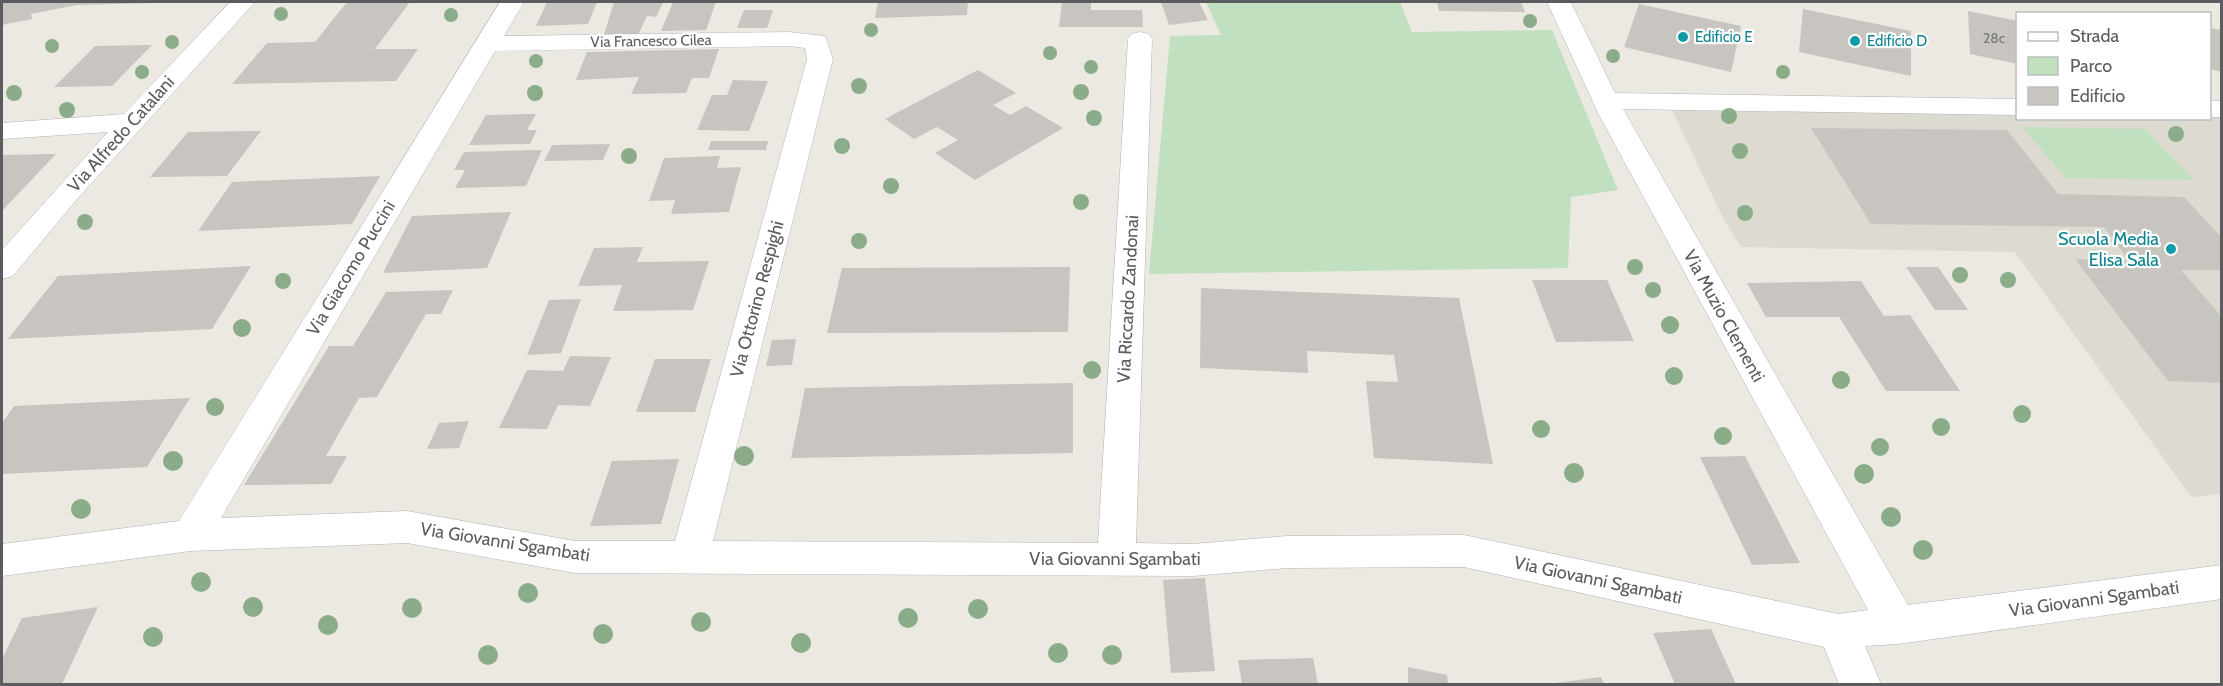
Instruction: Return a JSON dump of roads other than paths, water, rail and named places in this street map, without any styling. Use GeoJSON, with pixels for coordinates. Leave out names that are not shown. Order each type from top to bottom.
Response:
{"type":"FeatureCollection","features":[{"type":"Feature","properties":{"kind":"street","name":"Via Alfredo Catalani"},"geometry":{"type":"LineString","coordinates":[[2,269],[131,122],[243,2]]}},
{"type":"Feature","properties":{"kind":"street","name":"Via Giacomo Puccini"},"geometry":{"type":"LineString","coordinates":[[191,535],[512,2]]}},
{"type":"Feature","properties":{"kind":"street","name":"Via Muzio Clementi"},"geometry":{"type":"LineString","coordinates":[[1559,2],[1605,101],[1898,626]]}},
{"type":"Feature","properties":{"kind":"street","name":"Via Francesco Cilea"},"geometry":{"type":"LineString","coordinates":[[486,44],[789,39],[816,41]]}},
{"type":"Feature","properties":{"kind":"street","name":"Via Riccardo Zandonai"},"geometry":{"type":"LineString","coordinates":[[1116,560],[1140,39]]}},
{"type":"Feature","properties":{"kind":"street","name":"Via Ottorino Respighi"},"geometry":{"type":"LineString","coordinates":[[690,557],[820,59],[816,41]]}},
{"type":"Feature","properties":{"kind":"street"},"geometry":{"type":"LineString","coordinates":[[1605,101],[2016,106]]}},
{"type":"Feature","properties":{"kind":"street"},"geometry":{"type":"LineString","coordinates":[[2,131],[131,122]]}},
{"type":"Feature","properties":{"kind":"street","name":"Via Giovanni Sgambati"},"geometry":{"type":"LineString","coordinates":[[2,560],[191,535],[407,527],[575,557],[1193,560],[1287,552],[1464,551],[1838,632],[2222,582]]}},
{"type":"Feature","properties":{"kind":"street"},"geometry":{"type":"LineString","coordinates":[[1838,632],[1860,684]]}},
{"type":"Feature","properties":{"kind":"place","name":"Edificio E"},"geometry":{"type":"Point","coordinates":[1683,37]}},
{"type":"Feature","properties":{"kind":"place","name":"Edificio D"},"geometry":{"type":"Point","coordinates":[1855,41]}},
{"type":"Feature","properties":{"kind":"place","name":"Scuola Media Elisa Sala"},"geometry":{"type":"Point","coordinates":[2171,249]}}]}
